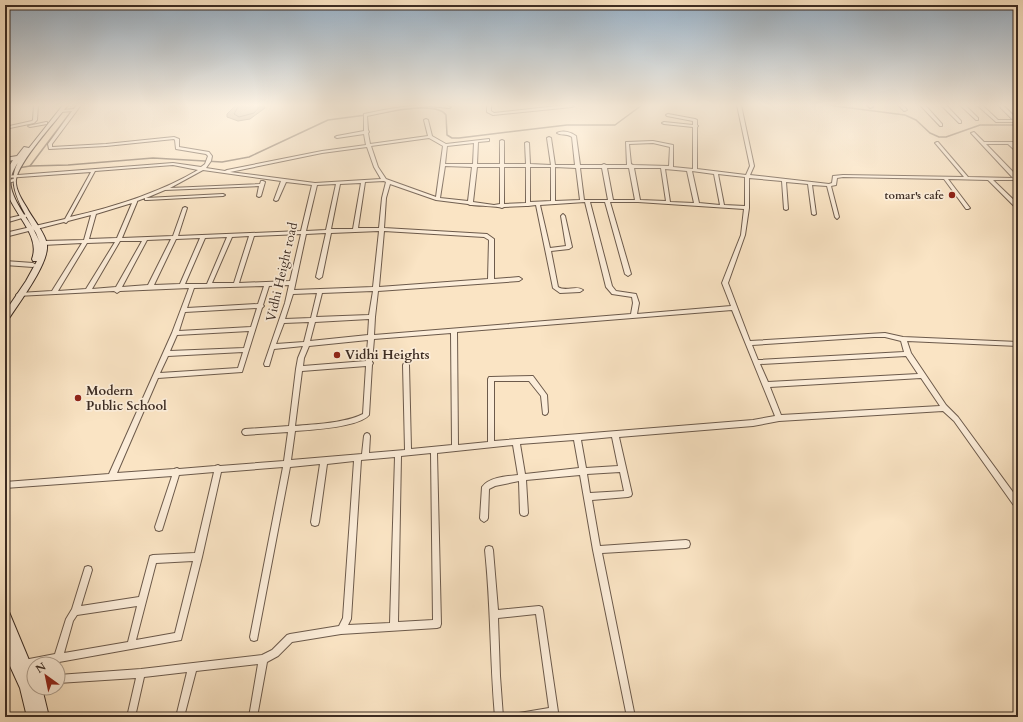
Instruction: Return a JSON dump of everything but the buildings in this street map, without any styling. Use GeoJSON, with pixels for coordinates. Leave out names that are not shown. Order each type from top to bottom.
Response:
{"type":"FeatureCollection","features":[{"type":"Feature","properties":{"kind":"street"},"geometry":{"type":"LineString","coordinates":[[9,177],[35,139]]}},
{"type":"Feature","properties":{"kind":"street"},"geometry":{"type":"LineString","coordinates":[[5,162],[20,160],[38,139]]}},
{"type":"Feature","properties":{"kind":"street"},"geometry":{"type":"LineString","coordinates":[[55,139],[49,147],[106,145],[167,139]]}},
{"type":"Feature","properties":{"kind":"street"},"geometry":{"type":"LineString","coordinates":[[5,235],[94,214],[134,202],[166,189],[202,170],[208,162],[210,156],[208,153],[177,148],[176,139]]}},
{"type":"Feature","properties":{"kind":"street"},"geometry":{"type":"LineString","coordinates":[[245,432],[330,425],[364,418],[367,412],[372,317],[386,181],[376,169],[369,139]]}},
{"type":"Feature","properties":{"kind":"street"},"geometry":{"type":"LineString","coordinates":[[221,172],[322,152],[417,139]]}},
{"type":"Feature","properties":{"kind":"street"},"geometry":{"type":"LineString","coordinates":[[433,139],[444,145],[488,140]]}},
{"type":"Feature","properties":{"kind":"street"},"geometry":{"type":"LineString","coordinates":[[549,139],[552,165],[553,203]]}},
{"type":"Feature","properties":{"kind":"street"},"geometry":{"type":"LineString","coordinates":[[574,139],[584,202],[609,287],[614,293],[634,295],[636,303],[634,316]]}},
{"type":"Feature","properties":{"kind":"street"},"geometry":{"type":"LineString","coordinates":[[695,171],[696,139]]}},
{"type":"Feature","properties":{"kind":"street"},"geometry":{"type":"LineString","coordinates":[[747,139],[752,163],[746,176],[747,208],[743,235],[725,283],[779,418]]}},
{"type":"Feature","properties":{"kind":"street"},"geometry":{"type":"LineString","coordinates":[[979,139],[1017,179]]}},
{"type":"Feature","properties":{"kind":"street"},"geometry":{"type":"LineString","coordinates":[[502,141],[502,206]]}},
{"type":"Feature","properties":{"kind":"street"},"geometry":{"type":"LineString","coordinates":[[470,204],[476,142]]}},
{"type":"Feature","properties":{"kind":"street"},"geometry":{"type":"LineString","coordinates":[[638,201],[630,166],[627,143],[653,142],[672,146],[671,168]]}},
{"type":"Feature","properties":{"kind":"street"},"geometry":{"type":"LineString","coordinates":[[526,143],[528,165],[528,205]]}},
{"type":"Feature","properties":{"kind":"street"},"geometry":{"type":"LineString","coordinates":[[937,143],[967,178]]}},
{"type":"Feature","properties":{"kind":"street"},"geometry":{"type":"LineString","coordinates":[[983,143],[1018,143]]}},
{"type":"Feature","properties":{"kind":"street"},"geometry":{"type":"LineString","coordinates":[[1009,143],[1018,152]]}},
{"type":"Feature","properties":{"kind":"street"},"geometry":{"type":"LineString","coordinates":[[438,199],[444,165],[444,145]]}},
{"type":"Feature","properties":{"kind":"street"},"geometry":{"type":"LineString","coordinates":[[9,177],[173,164],[202,170],[315,184],[386,181],[438,199],[470,204],[502,206],[638,201],[722,205],[747,208]]}},
{"type":"Feature","properties":{"kind":"street"},"geometry":{"type":"LineString","coordinates":[[444,165],[604,165],[663,167],[829,185],[834,184],[835,177],[843,176],[1017,179]]}},
{"type":"Feature","properties":{"kind":"street"},"geometry":{"type":"LineString","coordinates":[[604,165],[609,201],[628,274]]}},
{"type":"Feature","properties":{"kind":"street"},"geometry":{"type":"LineString","coordinates":[[663,167],[668,202]]}},
{"type":"Feature","properties":{"kind":"street"},"geometry":{"type":"LineString","coordinates":[[66,221],[94,170]]}},
{"type":"Feature","properties":{"kind":"street"},"geometry":{"type":"LineString","coordinates":[[689,170],[696,204]]}},
{"type":"Feature","properties":{"kind":"street"},"geometry":{"type":"LineString","coordinates":[[716,173],[722,205]]}},
{"type":"Feature","properties":{"kind":"street"},"geometry":{"type":"LineString","coordinates":[[5,318],[38,266],[42,257],[43,243],[24,216],[9,177]]}},
{"type":"Feature","properties":{"kind":"street"},"geometry":{"type":"LineString","coordinates":[[259,196],[264,178]]}},
{"type":"Feature","properties":{"kind":"street"},"geometry":{"type":"LineString","coordinates":[[945,178],[968,208]]}},
{"type":"Feature","properties":{"kind":"street"},"geometry":{"type":"LineString","coordinates":[[990,178],[1018,207]]}},
{"type":"Feature","properties":{"kind":"street"},"geometry":{"type":"LineString","coordinates":[[276,200],[284,180]]}},
{"type":"Feature","properties":{"kind":"street"},"geometry":{"type":"LineString","coordinates":[[784,180],[786,209]]}},
{"type":"Feature","properties":{"kind":"street"},"geometry":{"type":"LineString","coordinates":[[355,230],[363,182]]}},
{"type":"Feature","properties":{"kind":"street"},"geometry":{"type":"LineString","coordinates":[[810,183],[814,214]]}},
{"type":"Feature","properties":{"kind":"street"},"geometry":{"type":"LineString","coordinates":[[166,189],[262,184]]}},
{"type":"Feature","properties":{"kind":"street","name":"Vidhi Height road"},"geometry":{"type":"LineString","coordinates":[[267,364],[282,322],[290,292],[302,233],[315,184]]}},
{"type":"Feature","properties":{"kind":"street"},"geometry":{"type":"LineString","coordinates":[[318,277],[338,184]]}},
{"type":"Feature","properties":{"kind":"street"},"geometry":{"type":"LineString","coordinates":[[829,185],[837,217]]}},
{"type":"Feature","properties":{"kind":"street"},"geometry":{"type":"LineString","coordinates":[[143,199],[223,195]]}},
{"type":"Feature","properties":{"kind":"street"},"geometry":{"type":"LineString","coordinates":[[88,291],[119,239],[134,202]]}},
{"type":"Feature","properties":{"kind":"street"},"geometry":{"type":"LineString","coordinates":[[538,204],[557,289],[580,290]]}},
{"type":"Feature","properties":{"kind":"street"},"geometry":{"type":"LineString","coordinates":[[150,287],[175,237],[185,208]]}},
{"type":"Feature","properties":{"kind":"street"},"geometry":{"type":"LineString","coordinates":[[54,293],[86,241],[94,214]]}},
{"type":"Feature","properties":{"kind":"street"},"geometry":{"type":"LineString","coordinates":[[5,222],[24,216]]}},
{"type":"Feature","properties":{"kind":"street"},"geometry":{"type":"LineString","coordinates":[[548,250],[570,247],[563,216]]}},
{"type":"Feature","properties":{"kind":"street"},"geometry":{"type":"LineString","coordinates":[[5,310],[33,265],[38,247],[32,228]]}},
{"type":"Feature","properties":{"kind":"street"},"geometry":{"type":"LineString","coordinates":[[43,243],[381,229],[489,236],[492,239],[491,280]]}},
{"type":"Feature","properties":{"kind":"street"},"geometry":{"type":"LineString","coordinates":[[236,284],[252,234]]}},
{"type":"Feature","properties":{"kind":"street"},"geometry":{"type":"LineString","coordinates":[[209,285],[230,235]]}},
{"type":"Feature","properties":{"kind":"street"},"geometry":{"type":"LineString","coordinates":[[182,286],[203,236]]}},
{"type":"Feature","properties":{"kind":"street"},"geometry":{"type":"LineString","coordinates":[[117,291],[145,239]]}},
{"type":"Feature","properties":{"kind":"street"},"geometry":{"type":"LineString","coordinates":[[5,263],[33,265]]}},
{"type":"Feature","properties":{"kind":"street"},"geometry":{"type":"LineString","coordinates":[[290,292],[376,289],[518,279]]}},
{"type":"Feature","properties":{"kind":"street"},"geometry":{"type":"LineString","coordinates":[[19,296],[88,291],[117,291],[150,287],[292,283]]}},
{"type":"Feature","properties":{"kind":"street"},"geometry":{"type":"LineString","coordinates":[[156,376],[237,371],[241,368],[267,284]]}},
{"type":"Feature","properties":{"kind":"street"},"geometry":{"type":"LineString","coordinates":[[112,476],[175,333],[192,286]]}},
{"type":"Feature","properties":{"kind":"street"},"geometry":{"type":"LineString","coordinates":[[254,637],[293,428],[300,358],[307,344],[320,291]]}},
{"type":"Feature","properties":{"kind":"street"},"geometry":{"type":"LineString","coordinates":[[183,310],[261,306]]}},
{"type":"Feature","properties":{"kind":"street"},"geometry":{"type":"LineString","coordinates":[[272,347],[454,330],[734,308]]}},
{"type":"Feature","properties":{"kind":"street"},"geometry":{"type":"LineString","coordinates":[[282,322],[372,317]]}},
{"type":"Feature","properties":{"kind":"street"},"geometry":{"type":"LineString","coordinates":[[175,333],[252,329]]}},
{"type":"Feature","properties":{"kind":"street"},"geometry":{"type":"LineString","coordinates":[[454,330],[455,448]]}},
{"type":"Feature","properties":{"kind":"street"},"geometry":{"type":"LineString","coordinates":[[748,343],[886,335],[903,339],[1018,344]]}},
{"type":"Feature","properties":{"kind":"street"},"geometry":{"type":"LineString","coordinates":[[903,339],[908,354],[922,376],[944,407],[956,419],[1018,505]]}},
{"type":"Feature","properties":{"kind":"street"},"geometry":{"type":"LineString","coordinates":[[166,354],[246,350]]}},
{"type":"Feature","properties":{"kind":"street"},"geometry":{"type":"LineString","coordinates":[[756,362],[908,354]]}},
{"type":"Feature","properties":{"kind":"street"},"geometry":{"type":"LineString","coordinates":[[299,369],[370,363]]}},
{"type":"Feature","properties":{"kind":"street"},"geometry":{"type":"LineString","coordinates":[[406,365],[408,453]]}},
{"type":"Feature","properties":{"kind":"street"},"geometry":{"type":"LineString","coordinates":[[766,385],[922,376]]}},
{"type":"Feature","properties":{"kind":"street"},"geometry":{"type":"LineString","coordinates":[[491,444],[491,379],[531,378],[544,395],[545,412]]}},
{"type":"Feature","properties":{"kind":"street"},"geometry":{"type":"LineString","coordinates":[[5,485],[324,461],[491,444],[753,423],[779,418],[939,409],[944,407]]}},
{"type":"Feature","properties":{"kind":"street"},"geometry":{"type":"LineString","coordinates":[[588,498],[628,494],[615,435]]}},
{"type":"Feature","properties":{"kind":"street"},"geometry":{"type":"LineString","coordinates":[[342,630],[347,619],[362,457],[367,436]]}},
{"type":"Feature","properties":{"kind":"street"},"geometry":{"type":"LineString","coordinates":[[577,438],[597,550],[631,717]]}},
{"type":"Feature","properties":{"kind":"street"},"geometry":{"type":"LineString","coordinates":[[516,442],[522,478],[524,513]]}},
{"type":"Feature","properties":{"kind":"street"},"geometry":{"type":"LineString","coordinates":[[66,678],[141,673],[263,659],[275,653],[290,638],[342,630],[437,624],[434,450]]}},
{"type":"Feature","properties":{"kind":"street"},"geometry":{"type":"LineString","coordinates":[[394,627],[398,454]]}},
{"type":"Feature","properties":{"kind":"street"},"geometry":{"type":"LineString","coordinates":[[315,522],[324,461]]}},
{"type":"Feature","properties":{"kind":"street"},"geometry":{"type":"LineString","coordinates":[[64,656],[178,637],[218,468]]}},
{"type":"Feature","properties":{"kind":"street"},"geometry":{"type":"LineString","coordinates":[[484,518],[485,492],[488,484],[522,478],[622,469]]}},
{"type":"Feature","properties":{"kind":"street"},"geometry":{"type":"LineString","coordinates":[[159,528],[177,471]]}},
{"type":"Feature","properties":{"kind":"street"},"geometry":{"type":"LineString","coordinates":[[597,550],[686,544]]}},
{"type":"Feature","properties":{"kind":"street"},"geometry":{"type":"LineString","coordinates":[[489,550],[493,578],[496,685],[499,717]]}},
{"type":"Feature","properties":{"kind":"street"},"geometry":{"type":"LineString","coordinates":[[131,645],[153,559],[198,557]]}},
{"type":"Feature","properties":{"kind":"street"},"geometry":{"type":"LineString","coordinates":[[58,656],[88,570]]}},
{"type":"Feature","properties":{"kind":"street"},"geometry":{"type":"LineString","coordinates":[[75,611],[142,601]]}},
{"type":"Feature","properties":{"kind":"street"},"geometry":{"type":"LineString","coordinates":[[493,614],[539,610],[554,712],[519,717]]}},
{"type":"Feature","properties":{"kind":"street"},"geometry":{"type":"LineString","coordinates":[[5,616],[26,668]]}},
{"type":"Feature","properties":{"kind":"street"},"geometry":{"type":"LineString","coordinates":[[5,643],[26,687],[33,717]]}},
{"type":"Feature","properties":{"kind":"street"},"geometry":{"type":"LineString","coordinates":[[253,717],[263,659]]}},
{"type":"Feature","properties":{"kind":"street"},"geometry":{"type":"LineString","coordinates":[[180,717],[193,667]]}},
{"type":"Feature","properties":{"kind":"street"},"geometry":{"type":"LineString","coordinates":[[131,717],[141,673]]}},
{"type":"Feature","properties":{"kind":"street"},"geometry":{"type":"LineString","coordinates":[[38,696],[44,717]]}},
{"type":"Feature","properties":{"kind":"waterway"},"geometry":{"type":"LineString","coordinates":[[30,166],[51,139]]}},
{"type":"Feature","properties":{"kind":"waterway"},"geometry":{"type":"LineString","coordinates":[[30,166],[68,165],[153,158],[222,162],[249,157],[288,139]]}},
{"type":"Feature","properties":{"kind":"waterway"},"geometry":{"type":"LineString","coordinates":[[12,169],[30,166]]}},
{"type":"Feature","properties":{"kind":"place","name":"tomar's cafe"},"geometry":{"type":"Point","coordinates":[952,195]}},
{"type":"Feature","properties":{"kind":"place","name":"Vidhi Heights"},"geometry":{"type":"Point","coordinates":[337,355]}},
{"type":"Feature","properties":{"kind":"place","name":"Modern Public School"},"geometry":{"type":"Point","coordinates":[78,398]}}]}
